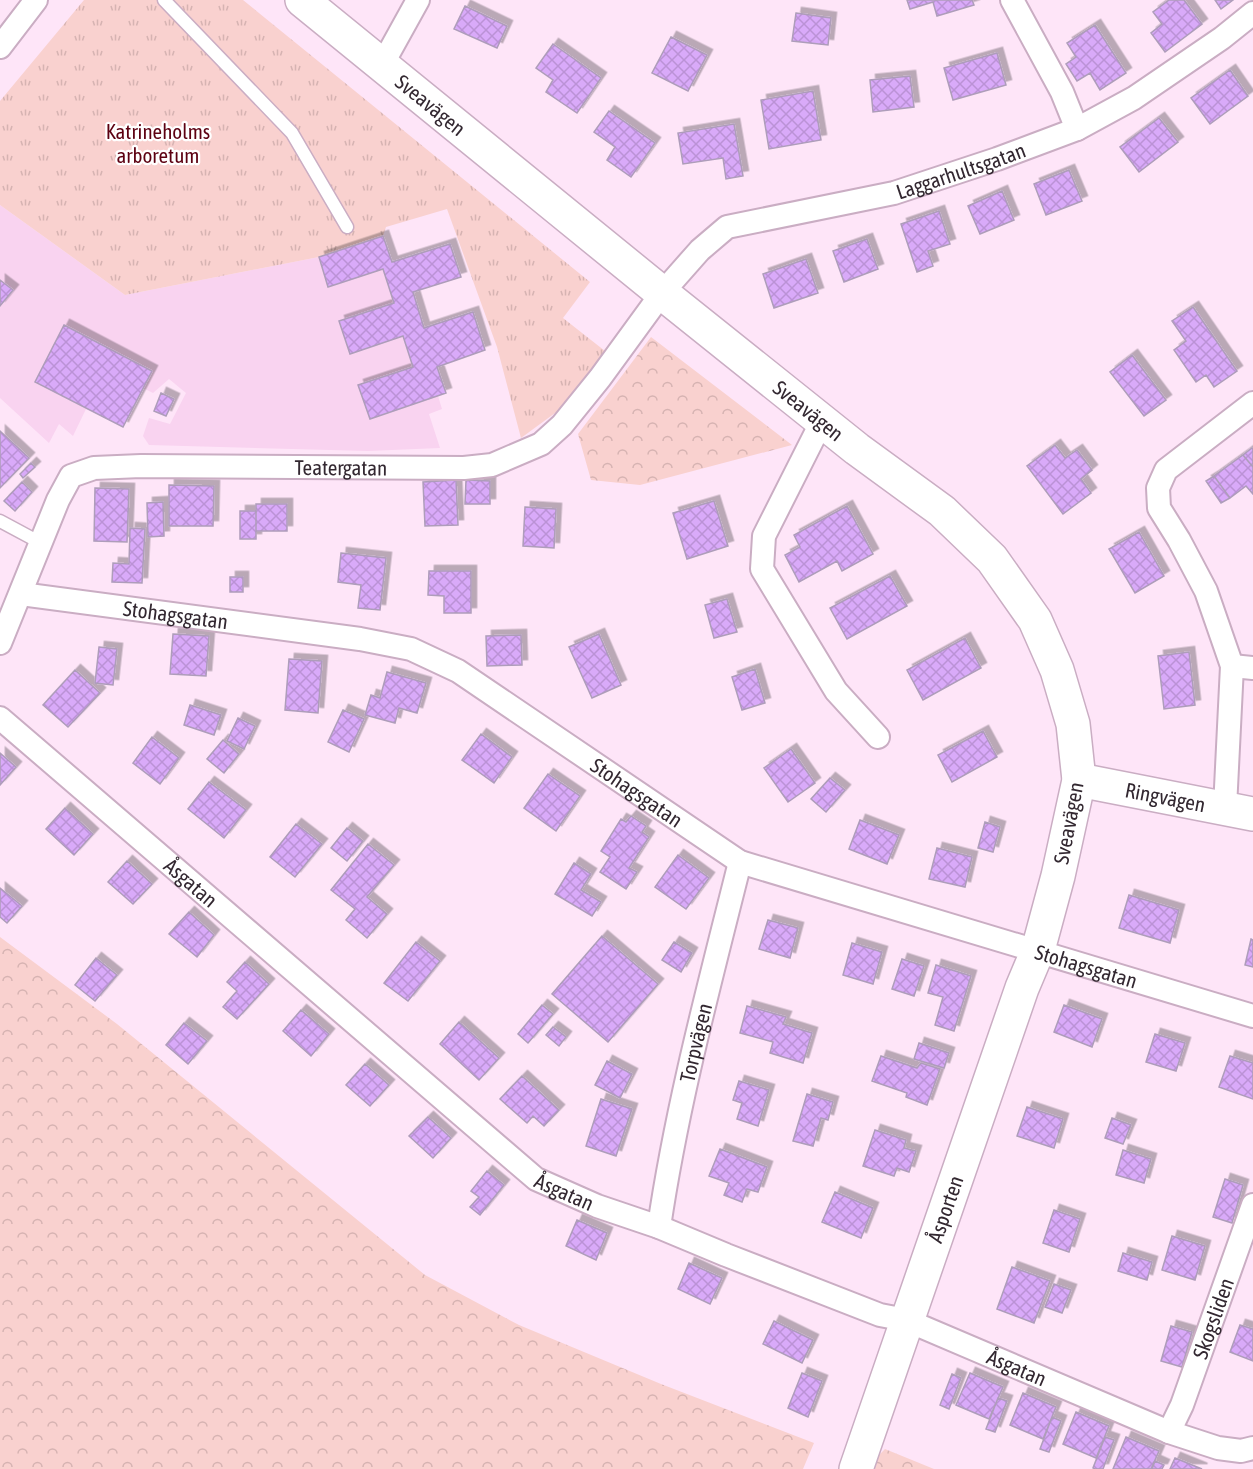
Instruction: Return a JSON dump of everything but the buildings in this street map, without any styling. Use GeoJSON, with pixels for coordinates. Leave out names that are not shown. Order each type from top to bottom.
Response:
{"type":"FeatureCollection","features":[{"type":"Feature","properties":{"kind":"street"},"geometry":{"type":"LineString","coordinates":[[0,47],[36,0]]}},
{"type":"Feature","properties":{"kind":"street","name":"Sveavägen"},"geometry":{"type":"LineString","coordinates":[[302,0],[822,421],[942,511],[992,558],[1035,620],[1057,670],[1072,724],[1079,780],[1058,876],[1038,950]]}},
{"type":"Feature","properties":{"kind":"street"},"geometry":{"type":"LineString","coordinates":[[382,65],[418,0]]}},
{"type":"Feature","properties":{"kind":"street"},"geometry":{"type":"LineString","coordinates":[[1012,0],[1062,92],[1077,129]]}},
{"type":"Feature","properties":{"kind":"street","name":"Laggarhultsgatan"},"geometry":{"type":"LineString","coordinates":[[662,293],[700,250],[727,226],[894,192],[997,159],[1077,129],[1134,98],[1222,38],[1253,13]]}},
{"type":"Feature","properties":{"kind":"street","name":"Teatergatan"},"geometry":{"type":"LineString","coordinates":[[21,594],[58,500],[71,476],[94,468],[141,466],[464,468],[492,465],[541,444],[562,425],[600,378],[662,293]]}},
{"type":"Feature","properties":{"kind":"street"},"geometry":{"type":"LineString","coordinates":[[1239,811],[1242,667],[1206,591],[1159,508],[1158,488],[1167,470],[1253,403]]}},
{"type":"Feature","properties":{"kind":"street"},"geometry":{"type":"LineString","coordinates":[[822,421],[764,536],[762,568],[836,692],[878,737]]}},
{"type":"Feature","properties":{"kind":"street"},"geometry":{"type":"LineString","coordinates":[[0,643],[21,594]]}},
{"type":"Feature","properties":{"kind":"street","name":"Stohagsgatan"},"geometry":{"type":"LineString","coordinates":[[21,594],[360,639],[411,649],[458,671],[740,862],[1253,1016]]}},
{"type":"Feature","properties":{"kind":"street","name":"Åsgatan"},"geometry":{"type":"LineString","coordinates":[[0,718],[536,1179],[597,1206],[658,1227],[880,1314],[906,1320],[1169,1432],[1218,1448],[1241,1451],[1253,1448]]}},
{"type":"Feature","properties":{"kind":"street","name":"Ringvägen"},"geometry":{"type":"LineString","coordinates":[[1079,780],[1239,811]]}},
{"type":"Feature","properties":{"kind":"street","name":"Torpvägen"},"geometry":{"type":"LineString","coordinates":[[658,1227],[666,1176],[740,862]]}},
{"type":"Feature","properties":{"kind":"street","name":"Åsporten"},"geometry":{"type":"LineString","coordinates":[[855,1469],[1022,988],[1038,950]]}},
{"type":"Feature","properties":{"kind":"street","name":"Skogsliden"},"geometry":{"type":"LineString","coordinates":[[1169,1432],[1182,1405],[1253,1204]]}},
{"type":"Feature","properties":{"kind":"lane"},"geometry":{"type":"LineString","coordinates":[[164,0],[292,133],[347,227]]}},
{"type":"Feature","properties":{"kind":"lane"},"geometry":{"type":"LineString","coordinates":[[0,521],[41,543]]}},
{"type":"Feature","properties":{"kind":"shaded area"},"geometry":{"type":"Polygon","coordinates":[[[0,205],[125,295],[319,257],[383,236],[392,262],[450,244],[461,277],[413,292],[424,327],[473,312],[485,350],[437,367],[446,393],[438,396],[442,409],[429,414],[440,448],[368,451],[149,445],[143,436],[149,418],[170,424],[186,393],[169,379],[153,393],[143,388],[123,427],[86,409],[73,436],[59,424],[49,443],[0,398],[0,205]]]}},
{"type":"Feature","properties":{"kind":"green space","name":"Katrineholms arboretum"},"geometry":{"type":"Polygon","coordinates":[[[84,0],[243,0],[590,282],[563,318],[605,351],[566,405],[521,438],[497,347],[447,209],[386,227],[383,236],[319,257],[125,295],[0,205],[0,101],[84,0]]]}},
{"type":"Feature","properties":{"kind":"green space"},"geometry":{"type":"Polygon","coordinates":[[[651,337],[792,445],[640,485],[591,480],[578,434],[651,337]]]}},
{"type":"Feature","properties":{"kind":"green space"},"geometry":{"type":"Polygon","coordinates":[[[0,937],[117,1024],[425,1275],[519,1325],[661,1384],[814,1443],[803,1469],[0,1469],[0,937]]]}},
{"type":"Feature","properties":{"kind":"green space"},"geometry":{"type":"Polygon","coordinates":[[[885,1449],[934,1469],[872,1469],[876,1458],[885,1449]]]}}]}
